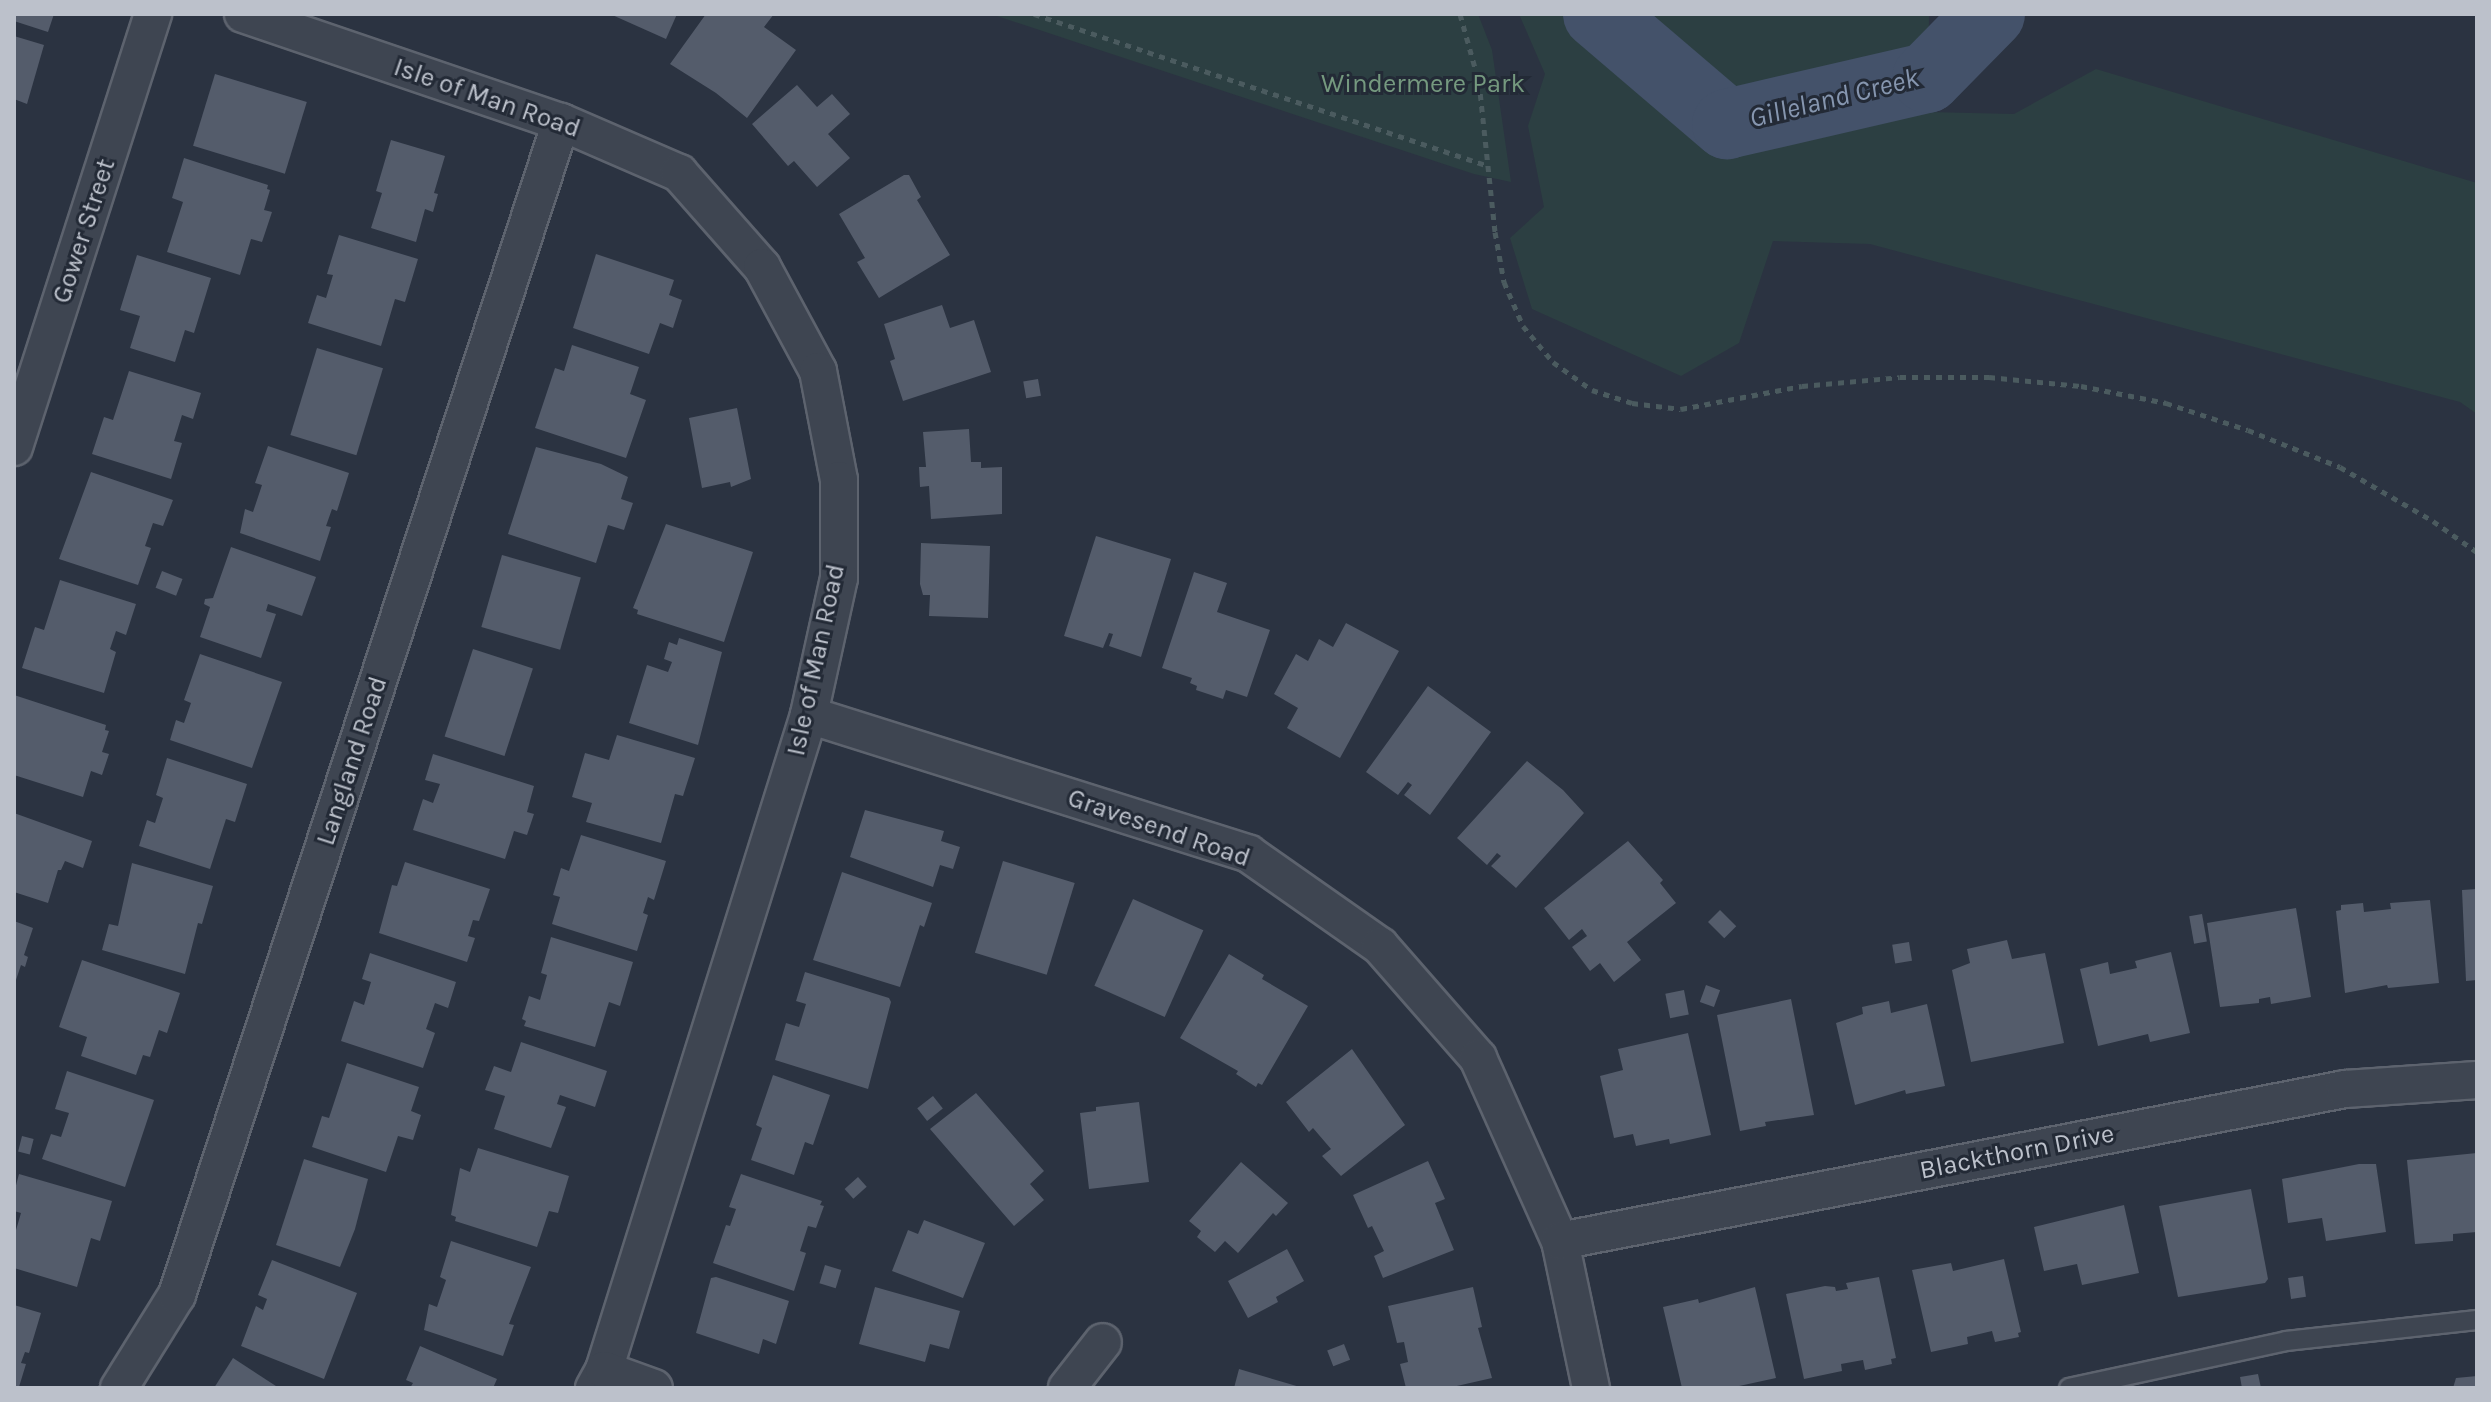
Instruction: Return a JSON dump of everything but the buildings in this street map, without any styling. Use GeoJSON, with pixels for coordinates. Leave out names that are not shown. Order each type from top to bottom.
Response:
{"type":"FeatureCollection","features":[{"type":"Feature","properties":{"kind":"street","name":"Gower Street"},"geometry":{"type":"LineString","coordinates":[[14,447],[153,14]]}},
{"type":"Feature","properties":{"kind":"street","name":"Isle of Man Road"},"geometry":{"type":"LineString","coordinates":[[243,14],[561,122],[679,173],[762,267],[818,371],[839,480],[839,578],[809,715],[599,1379]]}},
{"type":"Feature","properties":{"kind":"street","name":"Langland Road"},"geometry":{"type":"LineString","coordinates":[[119,1388],[177,1295],[561,122]]}},
{"type":"Feature","properties":{"kind":"street","name":"Gravesend Road"},"geometry":{"type":"LineString","coordinates":[[809,715],[1249,854],[1380,946],[1478,1058],[1560,1241],[1591,1388]]}},
{"type":"Feature","properties":{"kind":"street","name":"Blackthorn Drive"},"geometry":{"type":"LineString","coordinates":[[1560,1241],[2345,1089],[2477,1080]]}},
{"type":"Feature","properties":{"kind":"street"},"geometry":{"type":"LineString","coordinates":[[1067,1388],[1103,1342]]}},
{"type":"Feature","properties":{"kind":"street"},"geometry":{"type":"LineString","coordinates":[[599,1379],[654,1388]]}},
{"type":"Feature","properties":{"kind":"lane"},"geometry":{"type":"LineString","coordinates":[[2069,1388],[2286,1341],[2477,1320]]}},
{"type":"Feature","properties":{"kind":"path"},"geometry":{"type":"LineString","coordinates":[[1034,14],[1488,166]]}},
{"type":"Feature","properties":{"kind":"path"},"geometry":{"type":"LineString","coordinates":[[1460,14],[1479,82],[1504,282],[1523,326],[1553,362],[1592,390],[1632,403],[1681,409],[1802,386],[1900,377],[1989,377],[2081,386],[2166,403],[2248,430],[2340,467],[2433,521],[2477,552]]}},
{"type":"Feature","properties":{"kind":"green space","name":"Windermere Park"},"geometry":{"type":"Polygon","coordinates":[[[991,14],[1478,14],[1492,50],[1511,182],[1474,174],[991,14]]]}},
{"type":"Feature","properties":{"kind":"green space"},"geometry":{"type":"Polygon","coordinates":[[[1519,14],[1929,14],[1928,112],[2014,114],[2096,69],[2477,183],[2477,414],[2460,402],[1870,244],[1773,241],[1739,343],[1681,376],[1532,309],[1510,238],[1544,207],[1528,126],[1545,74],[1519,14]]]}},
{"type":"Feature","properties":{"kind":"waterway","name":"Gilleland Creek"},"geometry":{"type":"LineString","coordinates":[[1598,14],[1727,124],[1927,78],[1990,14]]}}]}
